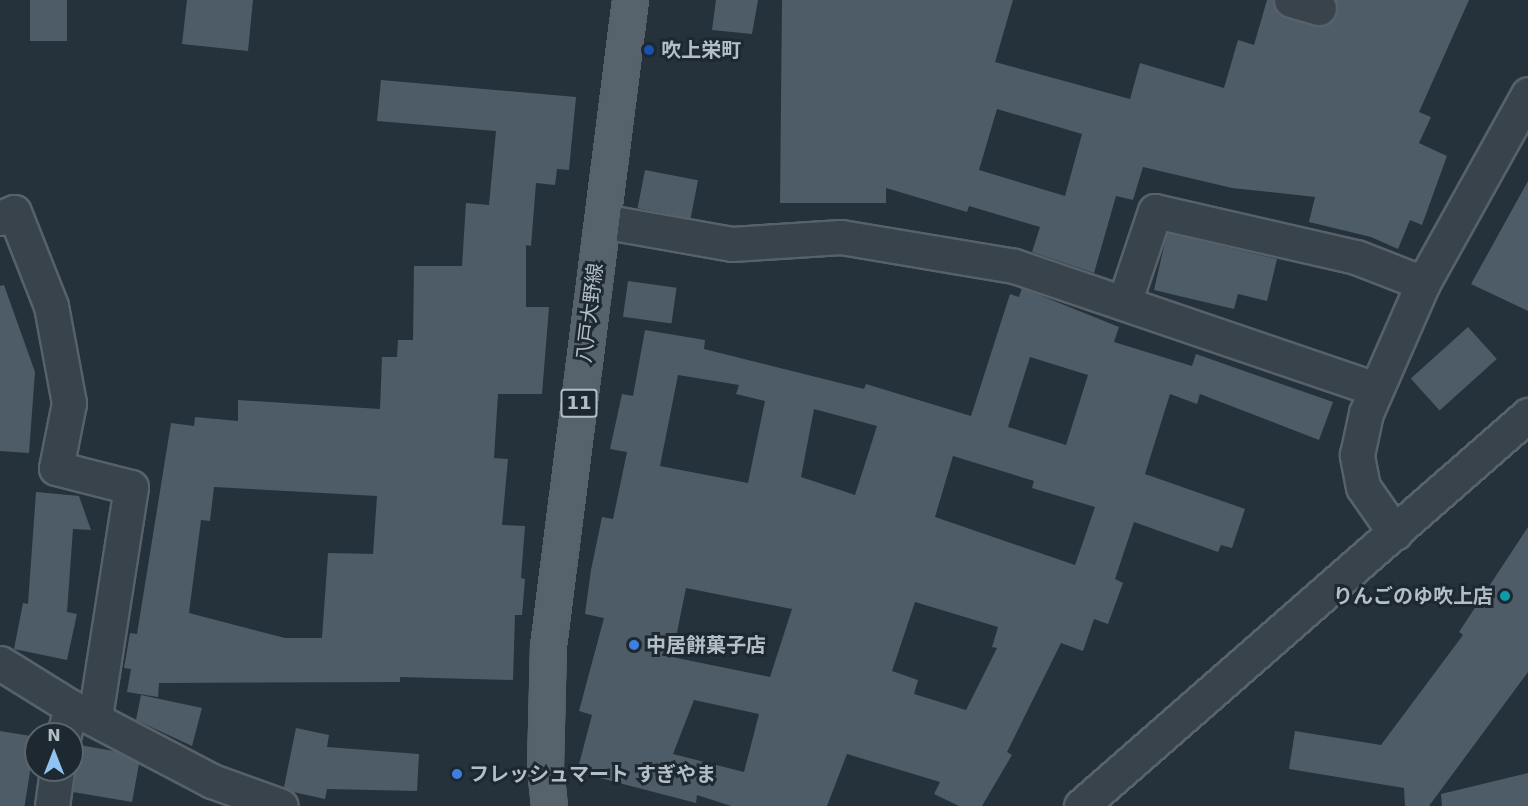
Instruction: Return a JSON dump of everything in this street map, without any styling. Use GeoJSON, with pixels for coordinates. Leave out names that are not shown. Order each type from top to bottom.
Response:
{"type":"FeatureCollection","features":[{"type":"Feature","properties":{"kind":"main road","name":"八戸大野線"},"geometry":{"type":"LineString","coordinates":[[549,806],[545,767],[548,646],[630,0]]}},
{"type":"Feature","properties":{"kind":"street"},"geometry":{"type":"LineString","coordinates":[[1395,533],[1363,487],[1358,455],[1366,413],[1423,284],[1528,94]]}},
{"type":"Feature","properties":{"kind":"street"},"geometry":{"type":"LineString","coordinates":[[1124,303],[1155,211],[1356,257],[1423,284]]}},
{"type":"Feature","properties":{"kind":"street"},"geometry":{"type":"LineString","coordinates":[[0,218],[14,212],[51,306],[69,403],[56,468],[131,487],[77,719]]}},
{"type":"Feature","properties":{"kind":"street"},"geometry":{"type":"LineString","coordinates":[[602,221],[732,244],[841,237],[900,244],[1014,266],[1376,389]]}},
{"type":"Feature","properties":{"kind":"street"},"geometry":{"type":"LineString","coordinates":[[1081,806],[1528,415]]}},
{"type":"Feature","properties":{"kind":"street"},"geometry":{"type":"LineString","coordinates":[[0,663],[77,719],[212,781],[281,806]]}},
{"type":"Feature","properties":{"kind":"street"},"geometry":{"type":"LineString","coordinates":[[52,806],[55,782]]}},
{"type":"Feature","properties":{"kind":"building"},"geometry":{"type":"Polygon","coordinates":[[[30,0],[67,0],[67,41],[30,41],[30,0]]]}},
{"type":"Feature","properties":{"kind":"building"},"geometry":{"type":"Polygon","coordinates":[[[187,0],[253,0],[248,51],[182,44],[187,0]]]}},
{"type":"Feature","properties":{"kind":"building"},"geometry":{"type":"Polygon","coordinates":[[[716,0],[758,0],[752,34],[712,30],[716,0]]]}},
{"type":"Feature","properties":{"kind":"building"},"geometry":{"type":"Polygon","coordinates":[[[782,0],[1013,0],[995,62],[1130,99],[1140,63],[1224,88],[1238,40],[1254,45],[1267,0],[1273,0],[1277,13],[1285,18],[1323,26],[1337,14],[1335,0],[1469,0],[1419,112],[1431,117],[1419,143],[1447,156],[1422,225],[1410,220],[1398,249],[1371,237],[1309,222],[1315,197],[1232,188],[1143,167],[1133,200],[1116,196],[1094,273],[1032,252],[1040,227],[969,206],[967,212],[886,188],[886,203],[780,203],[782,0]],[[997,109],[979,170],[1065,196],[1082,134],[997,109]]]}},
{"type":"Feature","properties":{"kind":"building"},"geometry":{"type":"Polygon","coordinates":[[[381,80],[576,97],[569,170],[557,169],[555,185],[536,183],[531,246],[526,245],[526,307],[549,307],[542,394],[498,394],[494,458],[508,459],[502,525],[525,526],[521,578],[525,579],[522,615],[515,615],[513,680],[400,677],[400,682],[159,683],[158,697],[127,692],[131,669],[124,668],[130,633],[137,634],[171,423],[194,426],[195,417],[238,421],[238,400],[380,409],[382,357],[397,357],[398,340],[413,340],[414,266],[462,266],[466,203],[489,205],[496,131],[377,121],[381,80]],[[214,487],[210,521],[201,520],[189,613],[285,638],[322,638],[328,553],[373,554],[377,496],[214,487]]]}},
{"type":"Feature","properties":{"kind":"building"},"geometry":{"type":"Polygon","coordinates":[[[645,170],[698,180],[691,219],[638,208],[645,170]]]}},
{"type":"Feature","properties":{"kind":"building"},"geometry":{"type":"Polygon","coordinates":[[[1528,181],[1528,311],[1471,284],[1528,181]]]}},
{"type":"Feature","properties":{"kind":"building"},"geometry":{"type":"Polygon","coordinates":[[[1167,233],[1277,259],[1267,301],[1238,294],[1234,309],[1154,290],[1167,233]]]}},
{"type":"Feature","properties":{"kind":"building"},"geometry":{"type":"Polygon","coordinates":[[[628,281],[677,288],[672,323],[623,317],[628,281]]]}},
{"type":"Feature","properties":{"kind":"building"},"geometry":{"type":"Polygon","coordinates":[[[4,285],[35,372],[29,453],[0,451],[0,286],[4,285]]]}},
{"type":"Feature","properties":{"kind":"building"},"geometry":{"type":"Polygon","coordinates":[[[1022,288],[1119,327],[1114,342],[1192,366],[1196,354],[1333,402],[1319,440],[1200,394],[1197,404],[1170,394],[1145,474],[1245,509],[1232,548],[1221,545],[1218,552],[1134,522],[1115,579],[1123,583],[1108,624],[1094,619],[1083,651],[1061,643],[1007,752],[1012,755],[982,806],[959,806],[934,794],[940,782],[847,754],[827,806],[731,806],[697,795],[696,803],[577,772],[592,715],[579,711],[604,618],[585,614],[591,570],[602,517],[613,519],[627,452],[610,449],[622,394],[633,396],[645,330],[705,340],[704,349],[864,389],[866,384],[971,416],[1010,294],[1019,297],[1022,288]],[[1030,357],[1008,427],[1066,445],[1088,375],[1030,357]],[[678,375],[660,466],[748,483],[765,401],[736,394],[739,385],[678,375]],[[814,409],[801,477],[855,495],[877,426],[814,409]],[[953,456],[935,517],[1075,565],[1095,507],[1032,488],[1034,481],[953,456]],[[686,588],[672,657],[770,677],[792,609],[686,588]],[[915,602],[892,671],[918,680],[914,694],[966,710],[997,648],[992,647],[998,627],[915,602]],[[694,700],[673,754],[744,772],[759,714],[694,700]]]}},
{"type":"Feature","properties":{"kind":"building"},"geometry":{"type":"Polygon","coordinates":[[[1468,327],[1497,359],[1440,410],[1411,379],[1468,327]]]}},
{"type":"Feature","properties":{"kind":"building"},"geometry":{"type":"Polygon","coordinates":[[[36,492],[79,496],[91,530],[73,529],[67,612],[77,614],[67,660],[14,649],[23,603],[28,604],[36,492]]]}},
{"type":"Feature","properties":{"kind":"building"},"geometry":{"type":"Polygon","coordinates":[[[1528,527],[1528,672],[1429,806],[1405,806],[1404,788],[1289,769],[1295,731],[1381,745],[1463,635],[1459,632],[1528,527]]]}},
{"type":"Feature","properties":{"kind":"building"},"geometry":{"type":"Polygon","coordinates":[[[141,695],[202,708],[192,746],[136,720],[141,695]]]}},
{"type":"Feature","properties":{"kind":"building"},"geometry":{"type":"Polygon","coordinates":[[[296,728],[329,735],[327,747],[419,754],[417,791],[327,789],[325,799],[293,792],[284,787],[296,728]]]}},
{"type":"Feature","properties":{"kind":"building"},"geometry":{"type":"Polygon","coordinates":[[[0,731],[24,735],[24,782],[28,782],[25,806],[0,806],[0,731]]]}},
{"type":"Feature","properties":{"kind":"building"},"geometry":{"type":"Polygon","coordinates":[[[84,746],[114,751],[139,764],[132,802],[73,792],[73,782],[84,782],[84,746]]]}},
{"type":"Feature","properties":{"kind":"building"},"geometry":{"type":"Polygon","coordinates":[[[1528,773],[1528,806],[1442,806],[1441,794],[1528,773]]]}},
{"type":"Feature","properties":{"kind":"place","name":"吹上栄町"},"geometry":{"type":"Point","coordinates":[649,50]}},
{"type":"Feature","properties":{"kind":"place","name":"りんごのゆ吹上店"},"geometry":{"type":"Point","coordinates":[1505,596]}},
{"type":"Feature","properties":{"kind":"place","name":"中居餅菓子店"},"geometry":{"type":"Point","coordinates":[634,645]}},
{"type":"Feature","properties":{"kind":"place","name":"フレッシュマート すぎやま"},"geometry":{"type":"Point","coordinates":[457,774]}}]}
